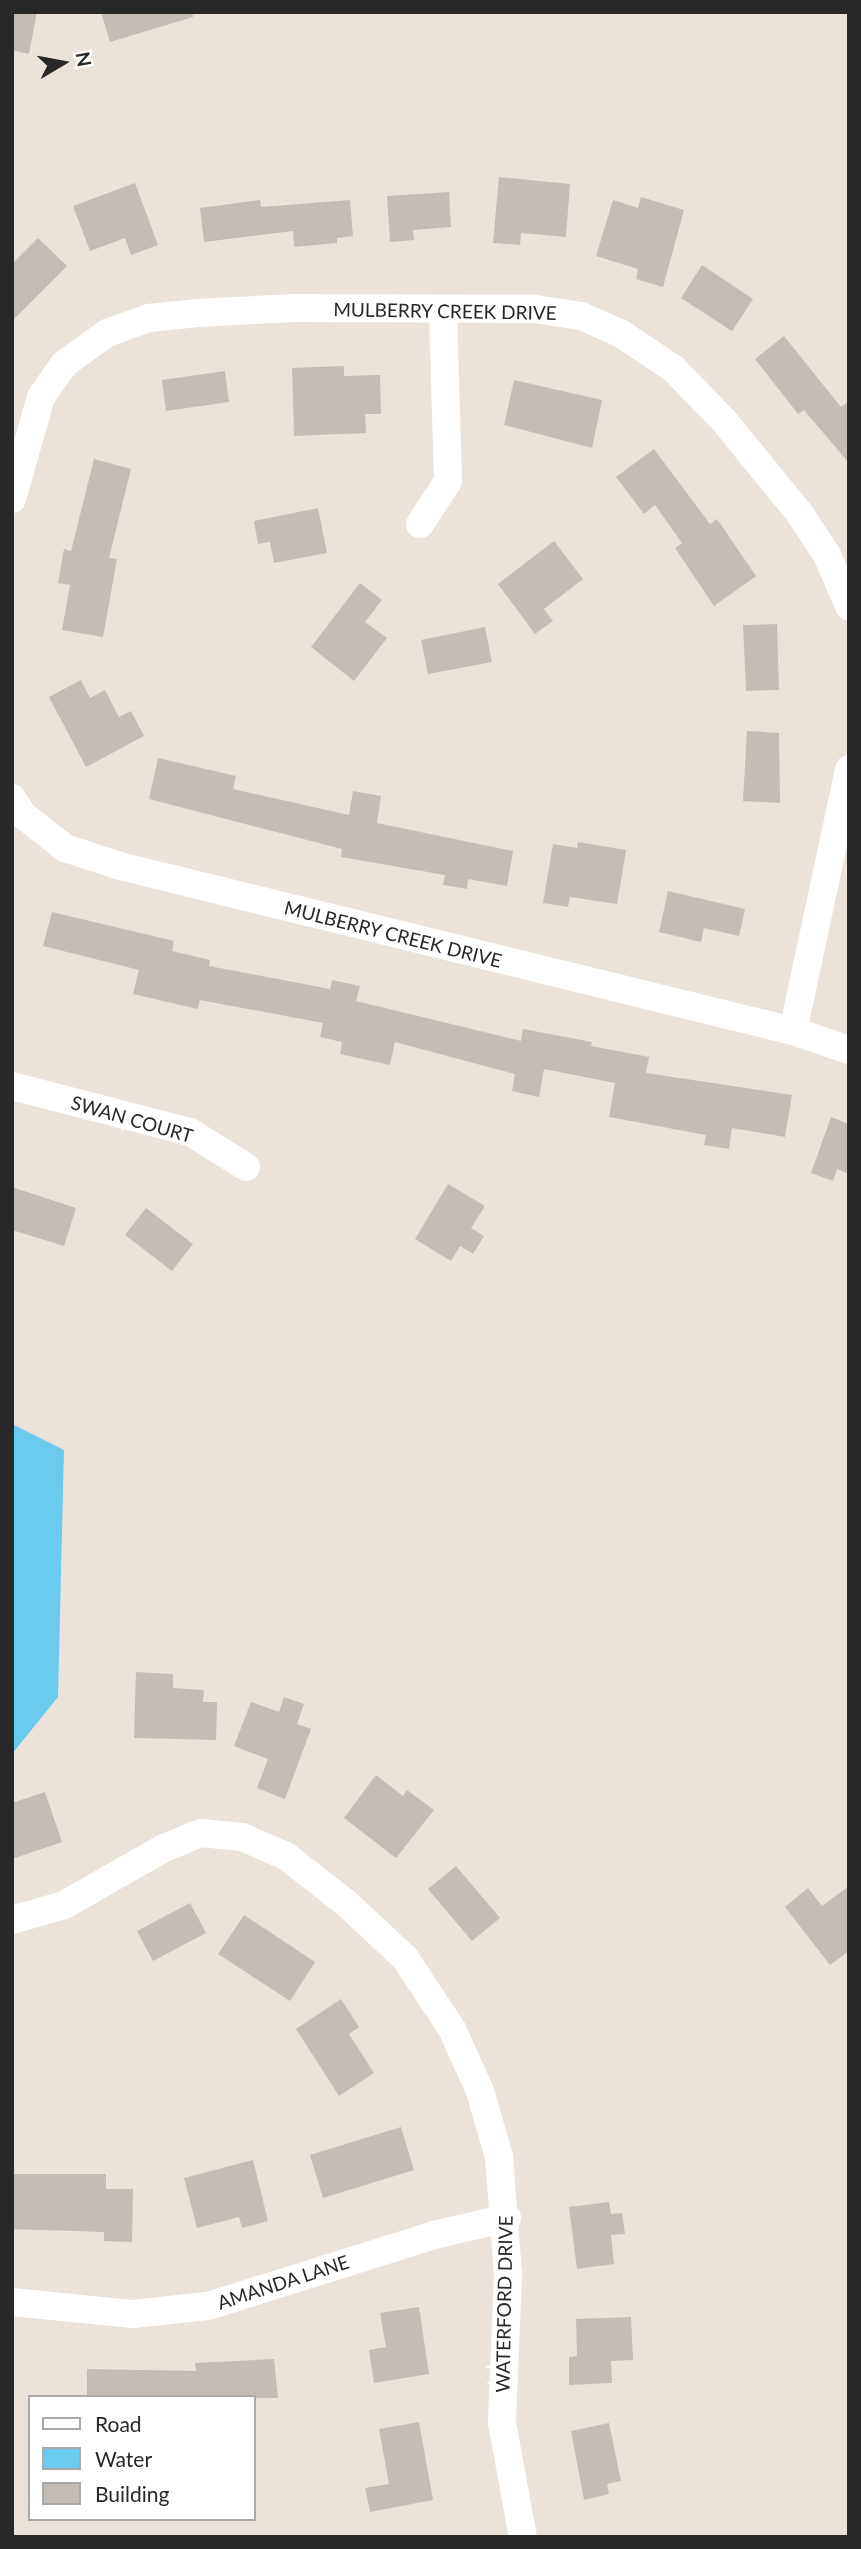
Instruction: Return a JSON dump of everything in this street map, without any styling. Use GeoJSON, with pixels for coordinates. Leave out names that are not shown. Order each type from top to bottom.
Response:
{"type":"FeatureCollection","features":[{"type":"Feature","properties":{"kind":"street","name":"MULBERRY CREEK DRIVE"},"geometry":{"type":"LineString","coordinates":[[12,499],[41,397],[64,364],[107,333],[149,318],[198,313],[293,308],[534,309],[580,316],[620,332],[674,369],[800,514],[827,555],[849,606]]}},
{"type":"Feature","properties":{"kind":"street"},"geometry":{"type":"LineString","coordinates":[[421,524],[448,481],[443,309]]}},
{"type":"Feature","properties":{"kind":"street"},"geometry":{"type":"LineString","coordinates":[[793,1031],[849,769]]}},
{"type":"Feature","properties":{"kind":"street","name":"MULBERRY CREEK DRIVE"},"geometry":{"type":"LineString","coordinates":[[12,798],[23,815],[65,848],[120,866],[793,1031],[849,1050]]}},
{"type":"Feature","properties":{"kind":"street","name":"SWAN COURT"},"geometry":{"type":"LineString","coordinates":[[12,1086],[190,1132],[246,1167]]}},
{"type":"Feature","properties":{"kind":"street","name":"WATERFORD DRIVE"},"geometry":{"type":"LineString","coordinates":[[12,1920],[64,1905],[164,1848],[201,1833],[242,1837],[286,1856],[346,1903],[405,1958],[453,2029],[480,2091],[499,2157],[507,2218],[502,2423],[523,2537]]}},
{"type":"Feature","properties":{"kind":"street","name":"AMANDA LANE"},"geometry":{"type":"LineString","coordinates":[[12,2302],[133,2314],[208,2306],[411,2242],[507,2218]]}},
{"type":"Feature","properties":{"kind":"water"},"geometry":{"type":"Polygon","coordinates":[[[12,1424],[64,1450],[58,1697],[12,1754],[12,1424]]]}},
{"type":"Feature","properties":{"kind":"building"},"geometry":{"type":"Polygon","coordinates":[[[12,12],[37,12],[29,54],[12,50],[12,12]]]}},
{"type":"Feature","properties":{"kind":"building"},"geometry":{"type":"Polygon","coordinates":[[[101,12],[192,12],[193,17],[110,42],[101,12]]]}},
{"type":"Feature","properties":{"kind":"building"},"geometry":{"type":"Polygon","coordinates":[[[499,177],[570,184],[566,237],[521,233],[520,245],[493,243],[499,177]]]}},
{"type":"Feature","properties":{"kind":"building"},"geometry":{"type":"Polygon","coordinates":[[[135,183],[158,245],[131,255],[125,238],[90,251],[73,206],[135,183]]]}},
{"type":"Feature","properties":{"kind":"building"},"geometry":{"type":"Polygon","coordinates":[[[449,192],[451,227],[413,230],[414,240],[390,242],[387,196],[449,192]]]}},
{"type":"Feature","properties":{"kind":"building"},"geometry":{"type":"Polygon","coordinates":[[[641,197],[684,210],[663,287],[636,279],[638,269],[596,256],[613,200],[638,208],[641,197]]]}},
{"type":"Feature","properties":{"kind":"building"},"geometry":{"type":"Polygon","coordinates":[[[260,200],[261,207],[350,200],[353,236],[337,238],[337,243],[294,247],[293,231],[204,242],[200,208],[260,200]]]}},
{"type":"Feature","properties":{"kind":"building"},"geometry":{"type":"Polygon","coordinates":[[[38,238],[67,266],[12,321],[12,264],[38,238]]]}},
{"type":"Feature","properties":{"kind":"building"},"geometry":{"type":"Polygon","coordinates":[[[702,265],[753,299],[732,331],[681,298],[702,265]]]}},
{"type":"Feature","properties":{"kind":"building"},"geometry":{"type":"Polygon","coordinates":[[[784,336],[841,407],[849,401],[849,463],[804,410],[798,414],[755,359],[784,336]]]}},
{"type":"Feature","properties":{"kind":"building"},"geometry":{"type":"Polygon","coordinates":[[[344,366],[344,376],[380,375],[381,414],[365,414],[366,433],[294,436],[292,368],[344,366]]]}},
{"type":"Feature","properties":{"kind":"building"},"geometry":{"type":"Polygon","coordinates":[[[225,371],[229,402],[166,411],[162,380],[225,371]]]}},
{"type":"Feature","properties":{"kind":"building"},"geometry":{"type":"Polygon","coordinates":[[[514,380],[602,400],[592,448],[504,425],[514,380]]]}},
{"type":"Feature","properties":{"kind":"building"},"geometry":{"type":"Polygon","coordinates":[[[654,449],[710,524],[717,519],[756,576],[714,606],[675,548],[682,543],[655,505],[644,514],[616,477],[654,449]]]}},
{"type":"Feature","properties":{"kind":"building"},"geometry":{"type":"Polygon","coordinates":[[[94,459],[131,469],[109,558],[117,559],[103,637],[62,630],[70,585],[58,583],[64,549],[71,551],[94,459]]]}},
{"type":"Feature","properties":{"kind":"building"},"geometry":{"type":"Polygon","coordinates":[[[318,508],[327,553],[274,563],[270,542],[258,544],[254,521],[318,508]]]}},
{"type":"Feature","properties":{"kind":"building"},"geometry":{"type":"Polygon","coordinates":[[[554,541],[583,579],[544,609],[553,621],[535,634],[498,584],[554,541]]]}},
{"type":"Feature","properties":{"kind":"building"},"geometry":{"type":"Polygon","coordinates":[[[360,583],[382,600],[365,622],[387,638],[354,681],[311,647],[360,583]]]}},
{"type":"Feature","properties":{"kind":"building"},"geometry":{"type":"Polygon","coordinates":[[[777,624],[779,690],[746,691],[743,625],[777,624]]]}},
{"type":"Feature","properties":{"kind":"building"},"geometry":{"type":"Polygon","coordinates":[[[485,627],[492,662],[428,674],[421,640],[485,627]]]}},
{"type":"Feature","properties":{"kind":"building"},"geometry":{"type":"Polygon","coordinates":[[[81,680],[90,698],[105,690],[119,717],[131,711],[144,736],[86,767],[49,697],[81,680]]]}},
{"type":"Feature","properties":{"kind":"building"},"geometry":{"type":"Polygon","coordinates":[[[747,731],[779,733],[780,803],[743,801],[747,731]]]}},
{"type":"Feature","properties":{"kind":"building"},"geometry":{"type":"Polygon","coordinates":[[[158,758],[236,776],[233,789],[349,815],[353,791],[381,796],[377,823],[513,851],[507,886],[468,879],[467,889],[443,885],[445,875],[341,857],[342,849],[149,799],[158,758]]]}},
{"type":"Feature","properties":{"kind":"building"},"geometry":{"type":"Polygon","coordinates":[[[578,842],[626,850],[617,904],[570,897],[568,907],[543,903],[553,844],[577,848],[578,842]]]}},
{"type":"Feature","properties":{"kind":"building"},"geometry":{"type":"Polygon","coordinates":[[[668,891],[745,909],[739,936],[704,928],[701,942],[659,932],[668,891]]]}},
{"type":"Feature","properties":{"kind":"building"},"geometry":{"type":"Polygon","coordinates":[[[52,912],[174,941],[172,951],[210,960],[209,966],[330,989],[332,980],[360,986],[356,1001],[521,1041],[523,1029],[592,1042],[591,1046],[649,1057],[646,1073],[792,1095],[785,1137],[732,1128],[729,1149],[704,1145],[706,1135],[609,1117],[615,1083],[544,1069],[539,1097],[512,1091],[515,1074],[395,1042],[390,1065],[340,1054],[342,1042],[320,1037],[323,1023],[200,1000],[198,1009],[133,994],[139,970],[43,946],[52,912]]]}},
{"type":"Feature","properties":{"kind":"building"},"geometry":{"type":"Polygon","coordinates":[[[831,1117],[849,1124],[849,1174],[837,1169],[833,1181],[811,1173],[831,1117]]]}},
{"type":"Feature","properties":{"kind":"building"},"geometry":{"type":"Polygon","coordinates":[[[448,1184],[485,1206],[471,1228],[484,1236],[473,1254],[460,1246],[451,1261],[415,1239],[448,1184]]]}},
{"type":"Feature","properties":{"kind":"building"},"geometry":{"type":"Polygon","coordinates":[[[12,1187],[76,1208],[64,1246],[12,1230],[12,1187]]]}},
{"type":"Feature","properties":{"kind":"building"},"geometry":{"type":"Polygon","coordinates":[[[146,1208],[193,1244],[172,1271],[125,1235],[146,1208]]]}},
{"type":"Feature","properties":{"kind":"building"},"geometry":{"type":"Polygon","coordinates":[[[136,1672],[173,1674],[173,1688],[204,1690],[203,1702],[217,1702],[216,1740],[134,1738],[136,1672]]]}},
{"type":"Feature","properties":{"kind":"building"},"geometry":{"type":"Polygon","coordinates":[[[284,1697],[304,1704],[297,1724],[311,1729],[285,1799],[257,1788],[268,1759],[234,1746],[251,1702],[279,1712],[284,1697]]]}},
{"type":"Feature","properties":{"kind":"building"},"geometry":{"type":"Polygon","coordinates":[[[376,1775],[403,1796],[407,1790],[434,1810],[396,1858],[344,1818],[376,1775]]]}},
{"type":"Feature","properties":{"kind":"building"},"geometry":{"type":"Polygon","coordinates":[[[45,1792],[62,1842],[12,1859],[12,1803],[45,1792]]]}},
{"type":"Feature","properties":{"kind":"building"},"geometry":{"type":"Polygon","coordinates":[[[456,1866],[500,1918],[472,1941],[428,1889],[456,1866]]]}},
{"type":"Feature","properties":{"kind":"building"},"geometry":{"type":"Polygon","coordinates":[[[849,1886],[849,1951],[830,1965],[785,1907],[808,1888],[822,1906],[849,1886]]]}},
{"type":"Feature","properties":{"kind":"building"},"geometry":{"type":"Polygon","coordinates":[[[190,1903],[206,1933],[153,1961],[137,1931],[190,1903]]]}},
{"type":"Feature","properties":{"kind":"building"},"geometry":{"type":"Polygon","coordinates":[[[244,1915],[315,1962],[290,2001],[218,1954],[244,1915]]]}},
{"type":"Feature","properties":{"kind":"building"},"geometry":{"type":"Polygon","coordinates":[[[341,1999],[359,2027],[349,2034],[374,2073],[339,2096],[296,2029],[341,1999]]]}},
{"type":"Feature","properties":{"kind":"building"},"geometry":{"type":"Polygon","coordinates":[[[401,2127],[414,2170],[323,2198],[310,2155],[401,2127]]]}},
{"type":"Feature","properties":{"kind":"building"},"geometry":{"type":"Polygon","coordinates":[[[253,2160],[268,2221],[242,2228],[239,2217],[197,2228],[184,2178],[253,2160]]]}},
{"type":"Feature","properties":{"kind":"building"},"geometry":{"type":"Polygon","coordinates":[[[12,2174],[106,2174],[106,2189],[133,2189],[132,2242],[104,2241],[104,2232],[12,2229],[12,2174]]]}},
{"type":"Feature","properties":{"kind":"building"},"geometry":{"type":"Polygon","coordinates":[[[609,2202],[611,2214],[622,2213],[625,2234],[611,2235],[614,2264],[577,2269],[569,2207],[609,2202]]]}},
{"type":"Feature","properties":{"kind":"building"},"geometry":{"type":"Polygon","coordinates":[[[419,2307],[429,2374],[374,2383],[369,2350],[386,2347],[380,2313],[419,2307]]]}},
{"type":"Feature","properties":{"kind":"building"},"geometry":{"type":"Polygon","coordinates":[[[631,2317],[633,2360],[611,2361],[612,2383],[569,2385],[569,2357],[577,2356],[576,2319],[631,2317]]]}},
{"type":"Feature","properties":{"kind":"building"},"geometry":{"type":"Polygon","coordinates":[[[274,2359],[278,2398],[256,2398],[256,2395],[87,2395],[87,2369],[196,2371],[195,2363],[274,2359]]]}},
{"type":"Feature","properties":{"kind":"building"},"geometry":{"type":"Polygon","coordinates":[[[419,2422],[433,2500],[370,2512],[365,2488],[389,2484],[379,2429],[419,2422]]]}},
{"type":"Feature","properties":{"kind":"building"},"geometry":{"type":"Polygon","coordinates":[[[609,2423],[621,2481],[607,2484],[609,2494],[584,2500],[571,2431],[609,2423]]]}}]}
